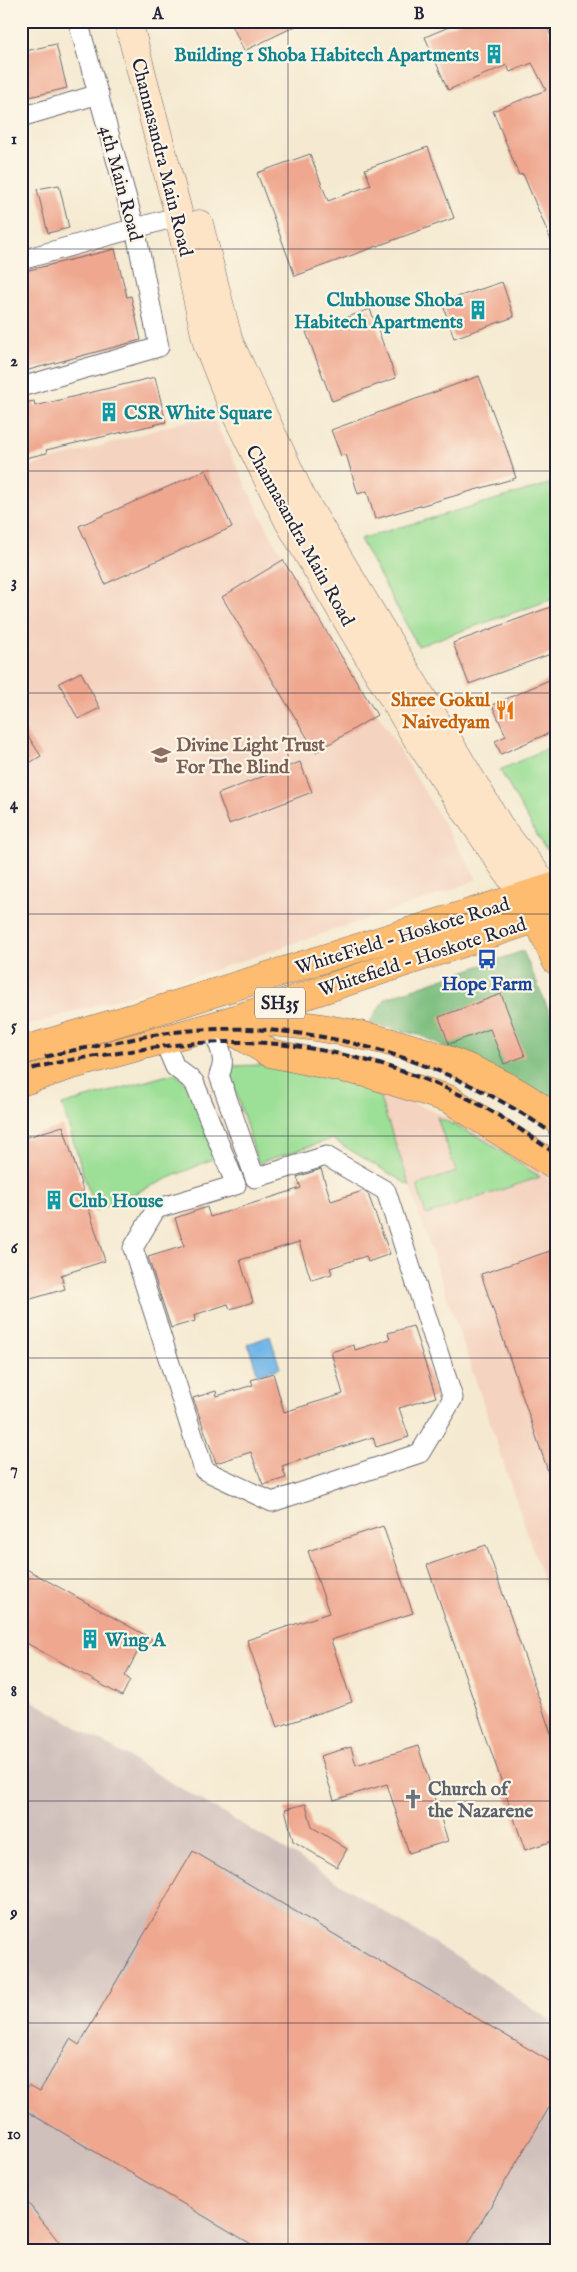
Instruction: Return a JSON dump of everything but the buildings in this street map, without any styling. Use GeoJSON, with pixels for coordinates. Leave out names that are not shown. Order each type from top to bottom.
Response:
{"type":"FeatureCollection","features":[{"type":"Feature","properties":{"kind":"main road","name":"Channasandra Main Road"},"geometry":{"type":"LineString","coordinates":[[128,21],[179,216],[218,342],[301,496],[546,901]]}},
{"type":"Feature","properties":{"kind":"main road","name":"Channasandra Main Road"},"geometry":{"type":"LineString","coordinates":[[147,21],[171,108],[218,342]]}},
{"type":"Feature","properties":{"kind":"main road"},"geometry":{"type":"LineString","coordinates":[[546,901],[556,961]]}},
{"type":"Feature","properties":{"kind":"main road","name":"Whitefield - Hoskote Road"},"geometry":{"type":"LineString","coordinates":[[21,1082],[221,1023],[546,901]]}},
{"type":"Feature","properties":{"kind":"main road","name":"WhiteField - Hoskote Road"},"geometry":{"type":"LineString","coordinates":[[21,1051],[183,1003],[546,901]]}},
{"type":"Feature","properties":{"kind":"main road"},"geometry":{"type":"LineString","coordinates":[[221,1023],[321,1028],[383,1041],[418,1051],[479,1072],[515,1091],[556,1119]]}},
{"type":"Feature","properties":{"kind":"main road"},"geometry":{"type":"LineString","coordinates":[[221,1023],[270,1053],[366,1073],[449,1099],[556,1167]]}},
{"type":"Feature","properties":{"kind":"street","name":"4th Main Road"},"geometry":{"type":"LineString","coordinates":[[21,387],[159,347],[140,226],[78,21]]}},
{"type":"Feature","properties":{"kind":"street"},"geometry":{"type":"LineString","coordinates":[[21,117],[99,94]]}},
{"type":"Feature","properties":{"kind":"street"},"geometry":{"type":"LineString","coordinates":[[21,260],[179,216]]}},
{"type":"Feature","properties":{"kind":"street"},"geometry":{"type":"LineString","coordinates":[[194,1082],[219,1075],[222,1070],[221,1023]]}},
{"type":"Feature","properties":{"kind":"street"},"geometry":{"type":"LineString","coordinates":[[163,1039],[176,1067],[194,1082],[236,1184]]}},
{"type":"Feature","properties":{"kind":"street"},"geometry":{"type":"LineString","coordinates":[[219,1075],[255,1178]]}},
{"type":"Feature","properties":{"kind":"street"},"geometry":{"type":"LineString","coordinates":[[326,1156],[386,1191],[453,1398],[420,1453],[272,1502],[204,1470],[133,1248],[156,1209],[255,1178],[326,1156]]}},
{"type":"Feature","properties":{"kind":"shaded area","name":"Divine Light Trust For The Blind"},"geometry":{"type":"Polygon","coordinates":[[[211,414],[270,534],[477,879],[442,894],[199,975],[25,1026],[21,1017],[21,469],[211,414]]]}},
{"type":"Feature","properties":{"kind":"shaded area"},"geometry":{"type":"Polygon","coordinates":[[[376,1087],[492,1139],[542,1173],[556,1186],[556,1618],[376,1087]]]}},
{"type":"Feature","properties":{"kind":"shaded area"},"geometry":{"type":"Polygon","coordinates":[[[21,1694],[294,1855],[458,1958],[556,2024],[556,2251],[21,2251],[21,1694]]]}},
{"type":"Feature","properties":{"kind":"green space"},"geometry":{"type":"Polygon","coordinates":[[[549,484],[556,495],[556,598],[418,646],[360,539],[549,484]]]}},
{"type":"Feature","properties":{"kind":"green space"},"geometry":{"type":"Polygon","coordinates":[[[556,744],[556,860],[542,844],[500,770],[556,744]]]}},
{"type":"Feature","properties":{"kind":"green space"},"geometry":{"type":"Polygon","coordinates":[[[523,951],[556,1027],[556,1113],[482,1063],[419,1035],[369,1023],[386,998],[523,951]]]}},
{"type":"Feature","properties":{"kind":"green space"},"geometry":{"type":"Polygon","coordinates":[[[262,1065],[376,1087],[410,1186],[332,1139],[258,1163],[228,1066],[262,1065]]]}},
{"type":"Feature","properties":{"kind":"green space"},"geometry":{"type":"Polygon","coordinates":[[[175,1073],[197,1093],[219,1156],[95,1211],[62,1105],[175,1073]]]}},
{"type":"Feature","properties":{"kind":"green space"},"geometry":{"type":"Polygon","coordinates":[[[437,1117],[483,1139],[540,1177],[426,1215],[417,1185],[456,1172],[437,1117]]]}},
{"type":"Feature","properties":{"kind":"water"},"geometry":{"type":"Polygon","coordinates":[[[270,1336],[280,1368],[258,1375],[248,1344],[270,1336]]]}},
{"type":"Feature","properties":{"kind":"railway"},"geometry":{"type":"LineString","coordinates":[[45,1057],[148,1036],[213,1029],[265,1030],[317,1036],[368,1047],[418,1063],[466,1083],[512,1108],[556,1136]]}},
{"type":"Feature","properties":{"kind":"railway"},"geometry":{"type":"LineString","coordinates":[[21,1072],[73,1060],[191,1044],[218,1042],[258,1043],[315,1049],[372,1062],[427,1080],[466,1097],[518,1128],[556,1154]]}},
{"type":"Feature","properties":{"kind":"place","name":"Building 1 Shoba Habitech Apartments"},"geometry":{"type":"Point","coordinates":[494,54]}},
{"type":"Feature","properties":{"kind":"place","name":"Clubhouse Shoba Habitech Apartments"},"geometry":{"type":"Point","coordinates":[478,310]}},
{"type":"Feature","properties":{"kind":"place","name":"CSR White Square"},"geometry":{"type":"Point","coordinates":[109,412]}},
{"type":"Feature","properties":{"kind":"place","name":"Shree Gokul Naivedyam"},"geometry":{"type":"Point","coordinates":[505,710]}},
{"type":"Feature","properties":{"kind":"place","name":"Divine Light Trust For The Blind"},"geometry":{"type":"Point","coordinates":[161,755]}},
{"type":"Feature","properties":{"kind":"place","name":"Hope Farm"},"geometry":{"type":"Point","coordinates":[487,959]}},
{"type":"Feature","properties":{"kind":"place","name":"Club House"},"geometry":{"type":"Point","coordinates":[54,1200]}},
{"type":"Feature","properties":{"kind":"place","name":"Wing A"},"geometry":{"type":"Point","coordinates":[90,1639]}},
{"type":"Feature","properties":{"kind":"place","name":"Church of the Nazarene"},"geometry":{"type":"Point","coordinates":[413,1799]}}]}
